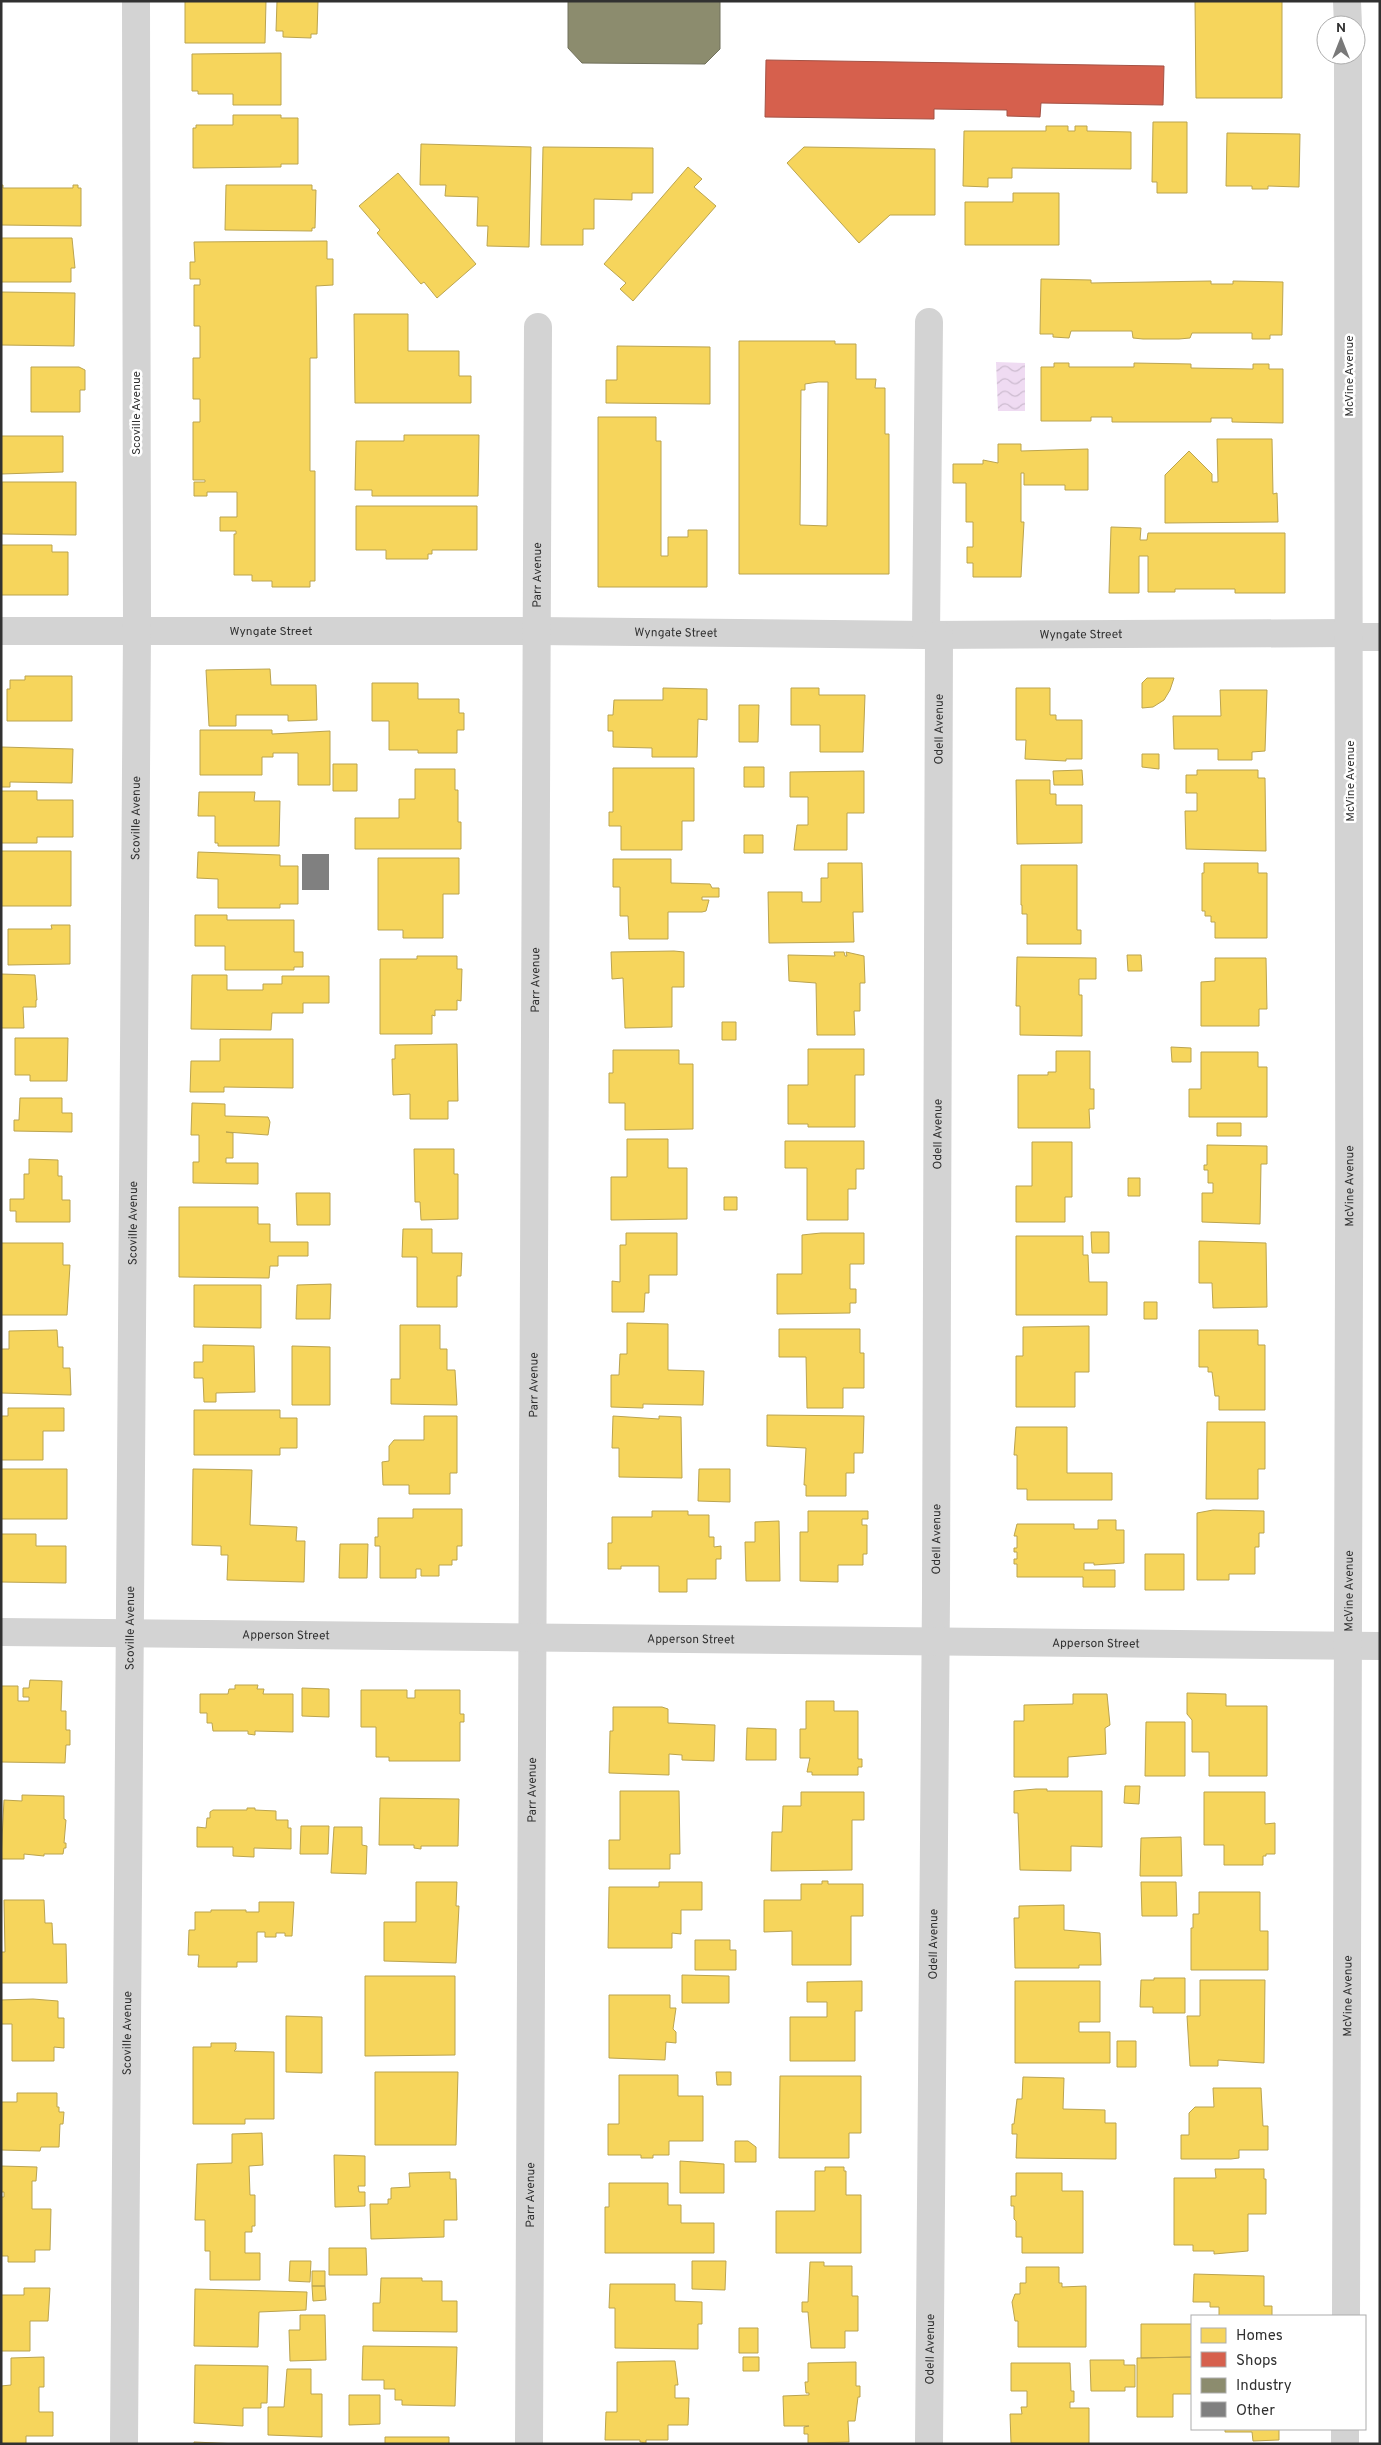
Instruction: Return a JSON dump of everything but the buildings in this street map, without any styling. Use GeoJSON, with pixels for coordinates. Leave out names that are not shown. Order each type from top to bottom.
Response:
{"type":"FeatureCollection","features":[{"type":"Feature","properties":{"kind":"street","name":"Scoville Avenue"},"geometry":{"type":"LineString","coordinates":[[124,2444],[137,632],[136,1]]}},
{"type":"Feature","properties":{"kind":"street"},"geometry":{"type":"LineString","coordinates":[[1348,1],[1348,15]]}},
{"type":"Feature","properties":{"kind":"street","name":"McVine Avenue"},"geometry":{"type":"LineString","coordinates":[[1346,2315],[1350,1646],[1348,65]]}},
{"type":"Feature","properties":{"kind":"street","name":"Odell Avenue"},"geometry":{"type":"LineString","coordinates":[[929,322],[933,635],[935,1643],[929,2444]]}},
{"type":"Feature","properties":{"kind":"street","name":"Parr Avenue"},"geometry":{"type":"LineString","coordinates":[[529,2444],[538,327]]}},
{"type":"Feature","properties":{"kind":"street","name":"Wyngate Street"},"geometry":{"type":"LineString","coordinates":[[1,632],[536,632],[933,635],[1350,635],[1380,637]]}},
{"type":"Feature","properties":{"kind":"street","name":"Apperson Street"},"geometry":{"type":"LineString","coordinates":[[1,1632],[935,1643],[1380,1646]]}},
{"type":"Feature","properties":{"kind":"street"},"geometry":{"type":"LineString","coordinates":[[1345,2430],[1345,2444]]}},
{"type":"Feature","properties":{"kind":"water"},"geometry":{"type":"Polygon","coordinates":[[[996,362],[1025,363],[1025,411],[998,411],[996,362]]]}}]}
